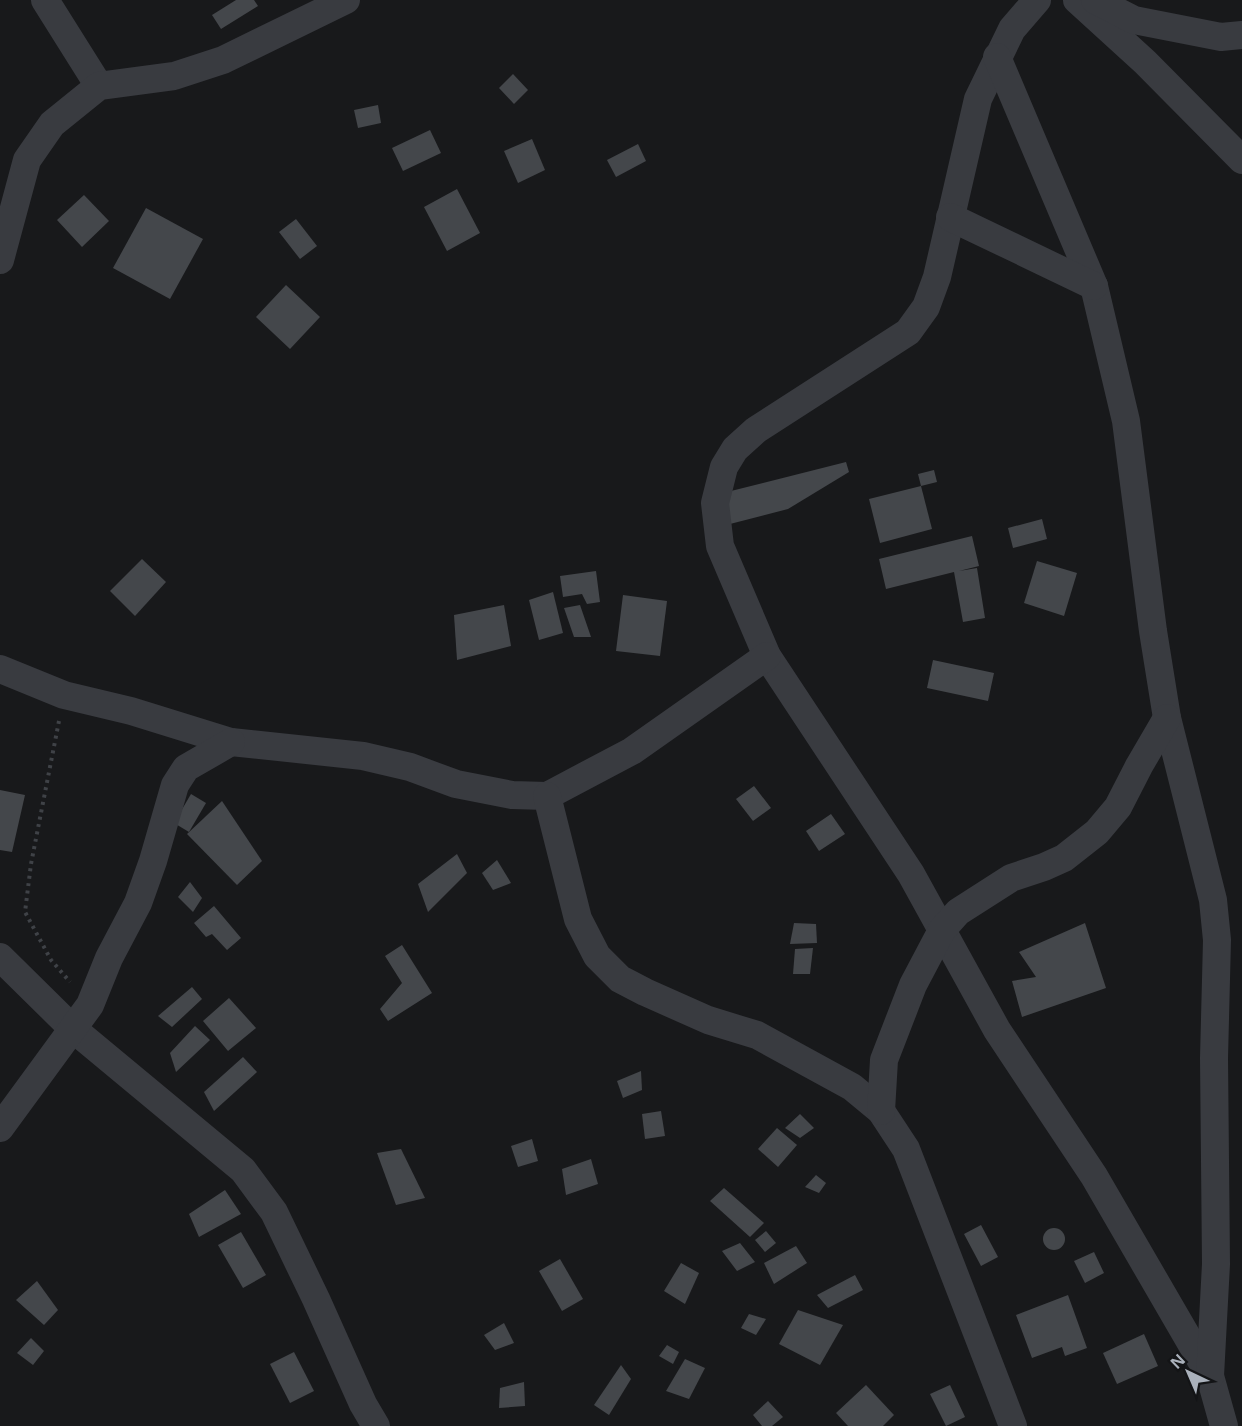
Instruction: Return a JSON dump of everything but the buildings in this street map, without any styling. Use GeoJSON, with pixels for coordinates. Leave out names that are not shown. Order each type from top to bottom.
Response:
{"type":"FeatureCollection","features":[{"type":"Feature","properties":{"kind":"street"},"geometry":{"type":"LineString","coordinates":[[45,0],[99,86]]}},
{"type":"Feature","properties":{"kind":"street"},"geometry":{"type":"LineString","coordinates":[[0,260],[27,160],[52,124],[99,86],[174,76],[223,60],[346,0]]}},
{"type":"Feature","properties":{"kind":"street"},"geometry":{"type":"LineString","coordinates":[[1037,0],[1012,29],[978,99],[937,277],[926,307],[908,333],[756,430],[735,449],[724,467],[715,503],[720,546],[767,657],[911,874],[997,1030],[1094,1176],[1210,1376],[1224,1426]]}},
{"type":"Feature","properties":{"kind":"street"},"geometry":{"type":"LineString","coordinates":[[1077,0],[1145,62],[1242,160]]}},
{"type":"Feature","properties":{"kind":"street"},"geometry":{"type":"LineString","coordinates":[[1095,0],[1134,20],[1221,37],[1242,34]]}},
{"type":"Feature","properties":{"kind":"street"},"geometry":{"type":"LineString","coordinates":[[997,57],[1094,286],[1126,421],[1137,519],[1167,718],[1213,900],[1217,940],[1214,1058],[1216,1264],[1210,1376]]}},
{"type":"Feature","properties":{"kind":"street"},"geometry":{"type":"LineString","coordinates":[[950,218],[1094,286]]}},
{"type":"Feature","properties":{"kind":"street"},"geometry":{"type":"LineString","coordinates":[[0,669],[64,695],[131,711],[231,742],[363,756],[410,767],[456,784],[512,795],[547,796],[632,750],[767,657]]}},
{"type":"Feature","properties":{"kind":"street"},"geometry":{"type":"LineString","coordinates":[[881,1111],[884,1060],[913,986],[942,930],[958,912],[993,889],[1011,878],[1064,858],[1097,832],[1118,807],[1167,718]]}},
{"type":"Feature","properties":{"kind":"street"},"geometry":{"type":"LineString","coordinates":[[0,1128],[90,1005],[109,958],[138,903],[175,785],[186,768],[231,742]]}},
{"type":"Feature","properties":{"kind":"street"},"geometry":{"type":"LineString","coordinates":[[547,796],[578,919],[597,956],[620,979],[708,1020],[767,1040],[852,1087],[881,1111],[906,1149],[1013,1426]]}},
{"type":"Feature","properties":{"kind":"street"},"geometry":{"type":"LineString","coordinates":[[0,957],[72,1028],[243,1170],[274,1212],[375,1426]]}},
{"type":"Feature","properties":{"kind":"path"},"geometry":{"type":"LineString","coordinates":[[64,695],[31,864],[25,912],[51,960],[90,1005]]}}]}
